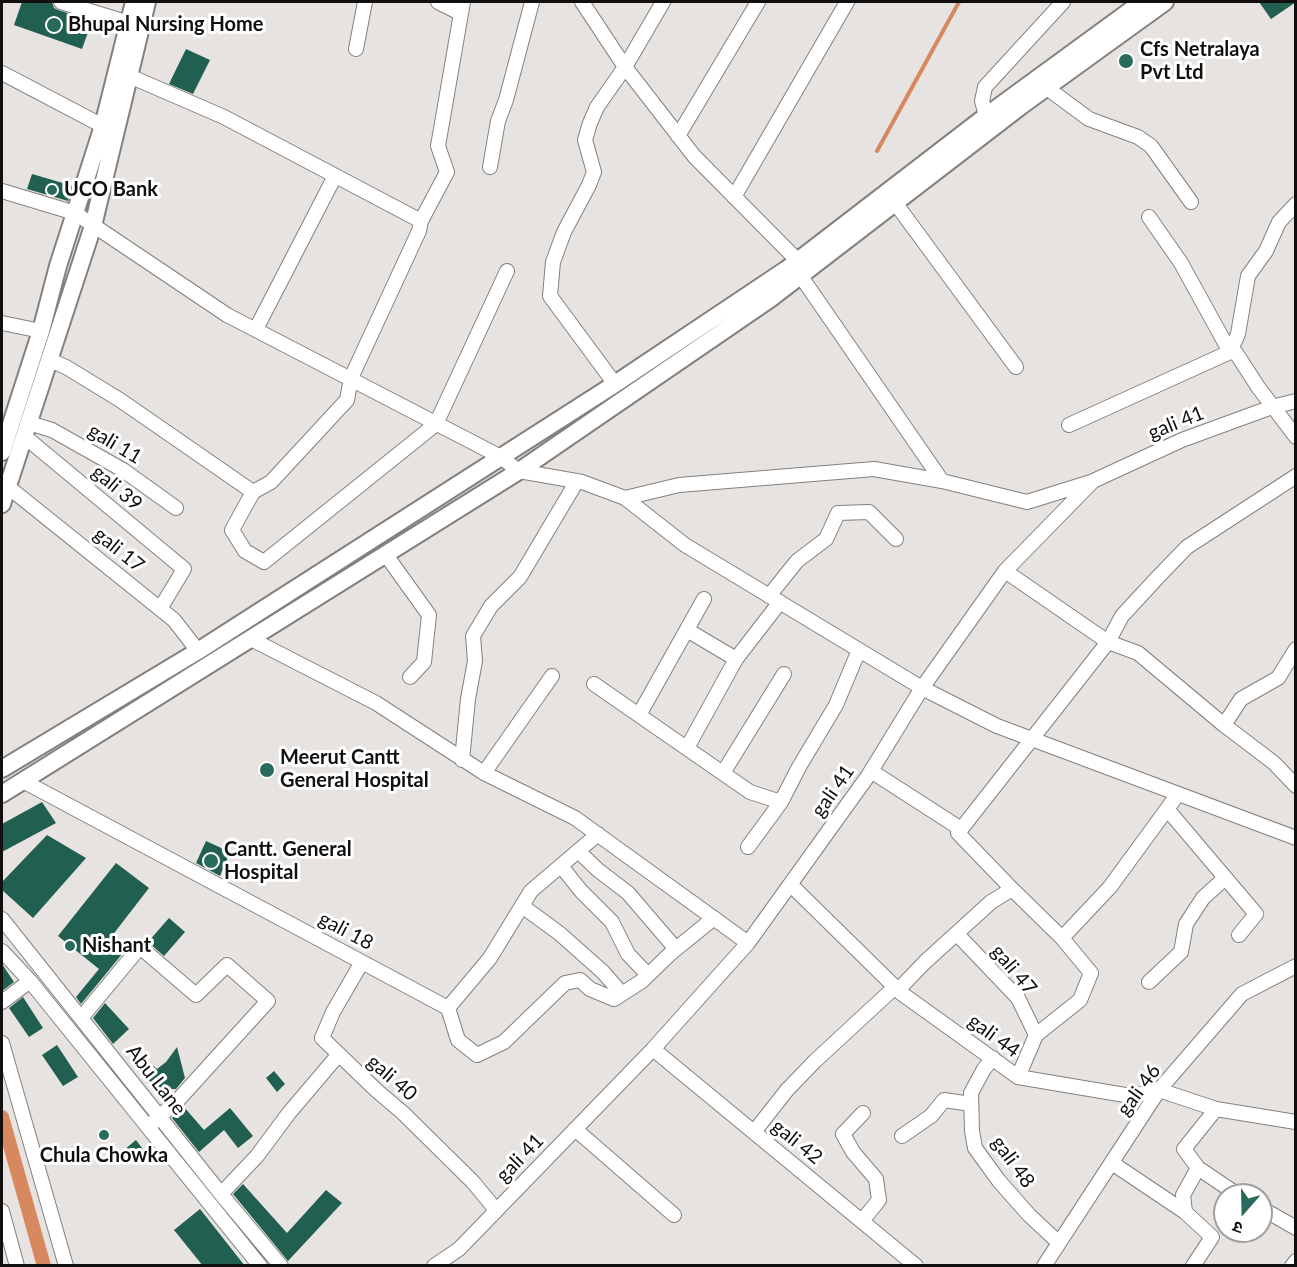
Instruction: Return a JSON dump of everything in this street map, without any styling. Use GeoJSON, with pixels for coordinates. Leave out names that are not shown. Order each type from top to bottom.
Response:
{"type":"FeatureCollection","features":[{"type":"Feature","properties":{"kind":"main road"},"geometry":{"type":"LineString","coordinates":[[2,504],[5,483],[27,429],[93,226],[123,73],[134,2]]}},
{"type":"Feature","properties":{"kind":"main road"},"geometry":{"type":"LineString","coordinates":[[2,452],[103,126],[147,2]]}},
{"type":"Feature","properties":{"kind":"main road"},"geometry":{"type":"LineString","coordinates":[[2,794],[519,471],[770,299],[799,268],[1142,2]]}},
{"type":"Feature","properties":{"kind":"main road"},"geometry":{"type":"LineString","coordinates":[[2,769],[198,651],[499,456],[799,268],[896,204],[990,121],[1047,88],[1163,2]]}},
{"type":"Feature","properties":{"kind":"street"},"geometry":{"type":"LineString","coordinates":[[61,2],[129,23]]}},
{"type":"Feature","properties":{"kind":"street"},"geometry":{"type":"LineString","coordinates":[[356,49],[365,2]]}},
{"type":"Feature","properties":{"kind":"street"},"geometry":{"type":"LineString","coordinates":[[438,2],[462,7],[438,146],[447,172],[421,221],[419,231],[351,378],[346,400],[271,482],[253,492],[232,530],[245,551],[264,562],[436,424],[507,271]]}},
{"type":"Feature","properties":{"kind":"street"},"geometry":{"type":"LineString","coordinates":[[490,168],[498,121],[506,100],[532,2]]}},
{"type":"Feature","properties":{"kind":"street"},"geometry":{"type":"LineString","coordinates":[[582,2],[625,67],[693,156],[799,268],[942,481]]}},
{"type":"Feature","properties":{"kind":"street"},"geometry":{"type":"LineString","coordinates":[[615,384],[550,296],[553,262],[564,231],[594,172],[585,140],[590,123],[597,107],[625,67],[663,2]]}},
{"type":"Feature","properties":{"kind":"street"},"geometry":{"type":"LineString","coordinates":[[678,136],[758,2]]}},
{"type":"Feature","properties":{"kind":"street"},"geometry":{"type":"LineString","coordinates":[[734,197],[847,2]]}},
{"type":"Feature","properties":{"kind":"street"},"geometry":{"type":"LineString","coordinates":[[990,121],[982,101],[985,87],[1063,2]]}},
{"type":"Feature","properties":{"kind":"street"},"geometry":{"type":"LineString","coordinates":[[2,73],[103,126]]}},
{"type":"Feature","properties":{"kind":"street"},"geometry":{"type":"LineString","coordinates":[[123,73],[224,117],[421,221]]}},
{"type":"Feature","properties":{"kind":"street"},"geometry":{"type":"LineString","coordinates":[[1047,88],[1089,119],[1138,137],[1151,146],[1191,202]]}},
{"type":"Feature","properties":{"kind":"street"},"geometry":{"type":"LineString","coordinates":[[256,329],[335,176]]}},
{"type":"Feature","properties":{"kind":"street"},"geometry":{"type":"LineString","coordinates":[[2,191],[75,213],[227,315],[499,456],[519,471],[577,481],[625,498],[685,545],[922,688],[997,726],[1296,837]]}},
{"type":"Feature","properties":{"kind":"street"},"geometry":{"type":"LineString","coordinates":[[896,204],[1016,366]]}},
{"type":"Feature","properties":{"kind":"street"},"geometry":{"type":"LineString","coordinates":[[1230,352],[1238,334],[1248,276],[1266,251],[1279,222],[1296,204]]}},
{"type":"Feature","properties":{"kind":"street"},"geometry":{"type":"LineString","coordinates":[[1149,217],[1181,263],[1230,352]]}},
{"type":"Feature","properties":{"kind":"street"},"geometry":{"type":"LineString","coordinates":[[2,323],[41,331]]}},
{"type":"Feature","properties":{"kind":"street"},"geometry":{"type":"LineString","coordinates":[[1069,425],[1230,352],[1236,353],[1272,407],[1296,437]]}},
{"type":"Feature","properties":{"kind":"street"},"geometry":{"type":"LineString","coordinates":[[50,360],[66,367],[120,400],[253,492]]}},
{"type":"Feature","properties":{"kind":"street","name":"gali 41"},"geometry":{"type":"LineString","coordinates":[[434,1266],[459,1249],[653,1049],[748,943],[871,771],[922,688],[1005,572],[1093,481],[1182,440],[1272,407],[1296,401]]}},
{"type":"Feature","properties":{"kind":"street","name":"gali 11"},"geometry":{"type":"LineString","coordinates":[[27,429],[52,430],[123,470],[176,508]]}},
{"type":"Feature","properties":{"kind":"street","name":"gali 39"},"geometry":{"type":"LineString","coordinates":[[27,429],[184,569],[160,609]]}},
{"type":"Feature","properties":{"kind":"street"},"geometry":{"type":"LineString","coordinates":[[625,498],[679,485],[874,469],[942,481],[1028,502],[1093,481]]}},
{"type":"Feature","properties":{"kind":"street"},"geometry":{"type":"LineString","coordinates":[[1018,1077],[1036,1035],[1080,1000],[1091,973],[1062,938],[958,833],[1108,642],[1122,616],[1187,547],[1296,476]]}},
{"type":"Feature","properties":{"kind":"street"},"geometry":{"type":"LineString","coordinates":[[462,760],[468,699],[475,661],[473,636],[491,606],[520,577],[577,481]]}},
{"type":"Feature","properties":{"kind":"street","name":"gali 17"},"geometry":{"type":"LineString","coordinates":[[5,483],[174,620],[198,651]]}},
{"type":"Feature","properties":{"kind":"street"},"geometry":{"type":"LineString","coordinates":[[687,748],[736,659],[797,561],[826,539],[838,513],[869,512],[896,539]]}},
{"type":"Feature","properties":{"kind":"street"},"geometry":{"type":"LineString","coordinates":[[386,555],[429,615],[424,662],[410,677]]}},
{"type":"Feature","properties":{"kind":"street"},"geometry":{"type":"LineString","coordinates":[[1005,572],[1108,642],[1138,652],[1224,725],[1274,763],[1296,786]]}},
{"type":"Feature","properties":{"kind":"street"},"geometry":{"type":"LineString","coordinates":[[639,715],[704,599]]}},
{"type":"Feature","properties":{"kind":"street"},"geometry":{"type":"LineString","coordinates":[[687,630],[736,659]]}},
{"type":"Feature","properties":{"kind":"street"},"geometry":{"type":"LineString","coordinates":[[251,639],[376,703],[484,773],[575,818],[748,943]]}},
{"type":"Feature","properties":{"kind":"street"},"geometry":{"type":"LineString","coordinates":[[1224,725],[1241,699],[1278,678],[1296,649]]}},
{"type":"Feature","properties":{"kind":"street"},"geometry":{"type":"LineString","coordinates":[[748,847],[781,802],[836,705],[859,650]]}},
{"type":"Feature","properties":{"kind":"street"},"geometry":{"type":"LineString","coordinates":[[723,773],[784,674]]}},
{"type":"Feature","properties":{"kind":"street"},"geometry":{"type":"LineString","coordinates":[[484,773],[552,676]]}},
{"type":"Feature","properties":{"kind":"street"},"geometry":{"type":"LineString","coordinates":[[594,684],[750,792],[781,802]]}},
{"type":"Feature","properties":{"kind":"street"},"geometry":{"type":"LineString","coordinates":[[871,771],[961,829]]}},
{"type":"Feature","properties":{"kind":"street","name":"gali 18"},"geometry":{"type":"LineString","coordinates":[[23,781],[447,1008]]}},
{"type":"Feature","properties":{"kind":"street"},"geometry":{"type":"LineString","coordinates":[[1062,938],[1110,887],[1178,794]]}},
{"type":"Feature","properties":{"kind":"street"},"geometry":{"type":"LineString","coordinates":[[1167,809],[1256,914],[1239,935]]}},
{"type":"Feature","properties":{"kind":"street"},"geometry":{"type":"LineString","coordinates":[[598,834],[531,891],[490,958],[447,1008],[458,1040],[477,1054],[504,1042],[565,983],[580,980],[590,989],[614,999],[648,975],[714,918]]}},
{"type":"Feature","properties":{"kind":"street"},"geometry":{"type":"LineString","coordinates":[[578,851],[628,893],[676,949]]}},
{"type":"Feature","properties":{"kind":"street"},"geometry":{"type":"LineString","coordinates":[[561,866],[581,891],[612,922],[628,954],[648,975]]}},
{"type":"Feature","properties":{"kind":"street"},"geometry":{"type":"LineString","coordinates":[[1149,982],[1181,952],[1186,924],[1203,898],[1225,878]]}},
{"type":"Feature","properties":{"kind":"street","name":"gali 44"},"geometry":{"type":"LineString","coordinates":[[791,885],[897,988],[1018,1077],[1131,1096],[1160,1090]]}},
{"type":"Feature","properties":{"kind":"street"},"geometry":{"type":"LineString","coordinates":[[754,1132],[787,1090],[815,1060],[991,903],[1012,889]]}},
{"type":"Feature","properties":{"kind":"street"},"geometry":{"type":"LineString","coordinates":[[522,906],[559,933],[603,972],[622,994]]}},
{"type":"Feature","properties":{"kind":"street","name":"Abu Lane"},"geometry":{"type":"LineString","coordinates":[[2,919],[281,1266]]}},
{"type":"Feature","properties":{"kind":"street","name":"gali 47"},"geometry":{"type":"LineString","coordinates":[[957,934],[1018,998],[1036,1035]]}},
{"type":"Feature","properties":{"kind":"street"},"geometry":{"type":"LineString","coordinates":[[81,1018],[140,947],[196,995],[227,965],[268,1001],[179,1100],[148,1127]]}},
{"type":"Feature","properties":{"kind":"street","name":"Abu Lane"},"geometry":{"type":"LineString","coordinates":[[2,951],[30,981],[260,1266]]}},
{"type":"Feature","properties":{"kind":"street","name":"gali 40"},"geometry":{"type":"LineString","coordinates":[[362,962],[333,1012],[322,1038],[403,1113],[472,1182],[496,1210]]}},
{"type":"Feature","properties":{"kind":"street","name":"gali 46"},"geometry":{"type":"LineString","coordinates":[[1044,1266],[1160,1090],[1242,994],[1296,966]]}},
{"type":"Feature","properties":{"kind":"street"},"geometry":{"type":"LineString","coordinates":[[2,1002],[30,981]]}},
{"type":"Feature","properties":{"kind":"street"},"geometry":{"type":"LineString","coordinates":[[2,1043],[66,1266]]}},
{"type":"Feature","properties":{"kind":"street","name":"gali 42"},"geometry":{"type":"LineString","coordinates":[[653,1049],[916,1266]]}},
{"type":"Feature","properties":{"kind":"street"},"geometry":{"type":"LineString","coordinates":[[221,1194],[257,1156],[289,1113],[339,1054]]}},
{"type":"Feature","properties":{"kind":"street","name":"gali 48"},"geometry":{"type":"LineString","coordinates":[[993,1058],[971,1093],[975,1148],[1006,1190],[1059,1243]]}},
{"type":"Feature","properties":{"kind":"street"},"geometry":{"type":"LineString","coordinates":[[1160,1090],[1215,1109],[1296,1122]]}},
{"type":"Feature","properties":{"kind":"street"},"geometry":{"type":"LineString","coordinates":[[902,1136],[931,1116],[944,1100],[971,1104]]}},
{"type":"Feature","properties":{"kind":"street"},"geometry":{"type":"LineString","coordinates":[[1215,1109],[1184,1149],[1198,1168],[1220,1183]]}},
{"type":"Feature","properties":{"kind":"street"},"geometry":{"type":"LineString","coordinates":[[862,1221],[879,1200],[876,1179],[853,1152],[843,1134],[863,1113]]}},
{"type":"Feature","properties":{"kind":"street"},"geometry":{"type":"LineString","coordinates":[[575,1129],[674,1215]]}},
{"type":"Feature","properties":{"kind":"street"},"geometry":{"type":"LineString","coordinates":[[1112,1163],[1185,1212],[1212,1237],[1193,1266]]}},
{"type":"Feature","properties":{"kind":"street"},"geometry":{"type":"LineString","coordinates":[[1185,1212],[1183,1195],[1198,1168]]}},
{"type":"Feature","properties":{"kind":"street"},"geometry":{"type":"LineString","coordinates":[[2,1211],[17,1266]]}},
{"type":"Feature","properties":{"kind":"street"},"geometry":{"type":"LineString","coordinates":[[1273,1215],[1296,1228]]}},
{"type":"Feature","properties":{"kind":"street"},"geometry":{"type":"LineString","coordinates":[[1292,1266],[1296,1261]]}},
{"type":"Feature","properties":{"kind":"building"},"geometry":{"type":"Polygon","coordinates":[[[22,2],[52,2],[54,8],[58,10],[92,21],[82,49],[14,25],[22,2]]]}},
{"type":"Feature","properties":{"kind":"building"},"geometry":{"type":"Polygon","coordinates":[[[1259,2],[1296,2],[1271,19],[1259,2]]]}},
{"type":"Feature","properties":{"kind":"building"},"geometry":{"type":"Polygon","coordinates":[[[186,49],[210,60],[193,94],[169,84],[186,49]]]}},
{"type":"Feature","properties":{"kind":"building","name":"UCO Bank"},"geometry":{"type":"Polygon","coordinates":[[[32,174],[73,186],[68,201],[27,189],[32,174]]]}},
{"type":"Feature","properties":{"kind":"building"},"geometry":{"type":"Polygon","coordinates":[[[42,802],[56,823],[2,852],[2,824],[42,802]]]}},
{"type":"Feature","properties":{"kind":"building"},"geometry":{"type":"Polygon","coordinates":[[[47,835],[86,858],[33,918],[2,890],[2,882],[47,835]]]}},
{"type":"Feature","properties":{"kind":"building"},"geometry":{"type":"Polygon","coordinates":[[[206,841],[230,852],[220,876],[196,863],[206,841]]]}},
{"type":"Feature","properties":{"kind":"building"},"geometry":{"type":"Polygon","coordinates":[[[116,863],[149,888],[108,941],[123,953],[81,1004],[76,997],[99,969],[58,936],[116,863]]]}},
{"type":"Feature","properties":{"kind":"building"},"geometry":{"type":"Polygon","coordinates":[[[169,918],[185,932],[164,956],[148,942],[169,918]]]}},
{"type":"Feature","properties":{"kind":"building"},"geometry":{"type":"Polygon","coordinates":[[[2,964],[14,982],[2,991],[2,964]]]}},
{"type":"Feature","properties":{"kind":"building"},"geometry":{"type":"Polygon","coordinates":[[[23,997],[43,1028],[29,1037],[9,1008],[23,997]]]}},
{"type":"Feature","properties":{"kind":"building"},"geometry":{"type":"Polygon","coordinates":[[[105,1003],[129,1029],[113,1044],[93,1018],[105,1003]]]}},
{"type":"Feature","properties":{"kind":"building"},"geometry":{"type":"Polygon","coordinates":[[[57,1045],[78,1077],[63,1086],[42,1055],[57,1045]]]}},
{"type":"Feature","properties":{"kind":"building"},"geometry":{"type":"Polygon","coordinates":[[[177,1047],[185,1078],[176,1089],[157,1089],[147,1078],[150,1075],[136,1058],[140,1054],[157,1069],[166,1062],[177,1047]]]}},
{"type":"Feature","properties":{"kind":"building"},"geometry":{"type":"Polygon","coordinates":[[[274,1071],[285,1084],[277,1092],[266,1078],[274,1071]]]}},
{"type":"Feature","properties":{"kind":"building"},"geometry":{"type":"Polygon","coordinates":[[[184,1107],[204,1130],[230,1108],[253,1136],[238,1148],[224,1130],[199,1152],[172,1118],[184,1107]]]}},
{"type":"Feature","properties":{"kind":"building"},"geometry":{"type":"Polygon","coordinates":[[[136,1140],[145,1152],[133,1161],[124,1150],[136,1140]]]}},
{"type":"Feature","properties":{"kind":"building"},"geometry":{"type":"Polygon","coordinates":[[[243,1184],[287,1233],[326,1190],[342,1203],[288,1261],[233,1194],[243,1184]]]}},
{"type":"Feature","properties":{"kind":"building"},"geometry":{"type":"Polygon","coordinates":[[[200,1209],[245,1266],[203,1266],[174,1230],[200,1209]]]}},
{"type":"Feature","properties":{"kind":"waterway"},"geometry":{"type":"LineString","coordinates":[[877,151],[959,2]]}},
{"type":"Feature","properties":{"kind":"waterway"},"geometry":{"type":"LineString","coordinates":[[2,1117],[44,1266]]}},
{"type":"Feature","properties":{"kind":"place","name":"Bhupal Nursing Home"},"geometry":{"type":"Point","coordinates":[54,25]}},
{"type":"Feature","properties":{"kind":"place","name":"Cfs Netralaya Pvt Ltd"},"geometry":{"type":"Point","coordinates":[1126,61]}},
{"type":"Feature","properties":{"kind":"place","name":"UCO Bank"},"geometry":{"type":"Point","coordinates":[52,190]}},
{"type":"Feature","properties":{"kind":"place","name":"Meerut Cantt General Hospital"},"geometry":{"type":"Point","coordinates":[267,770]}},
{"type":"Feature","properties":{"kind":"place","name":"Cantt. General Hospital"},"geometry":{"type":"Point","coordinates":[211,861]}},
{"type":"Feature","properties":{"kind":"place","name":"Nishant"},"geometry":{"type":"Point","coordinates":[70,946]}},
{"type":"Feature","properties":{"kind":"place","name":"Chula Chowka"},"geometry":{"type":"Point","coordinates":[104,1135]}}]}
